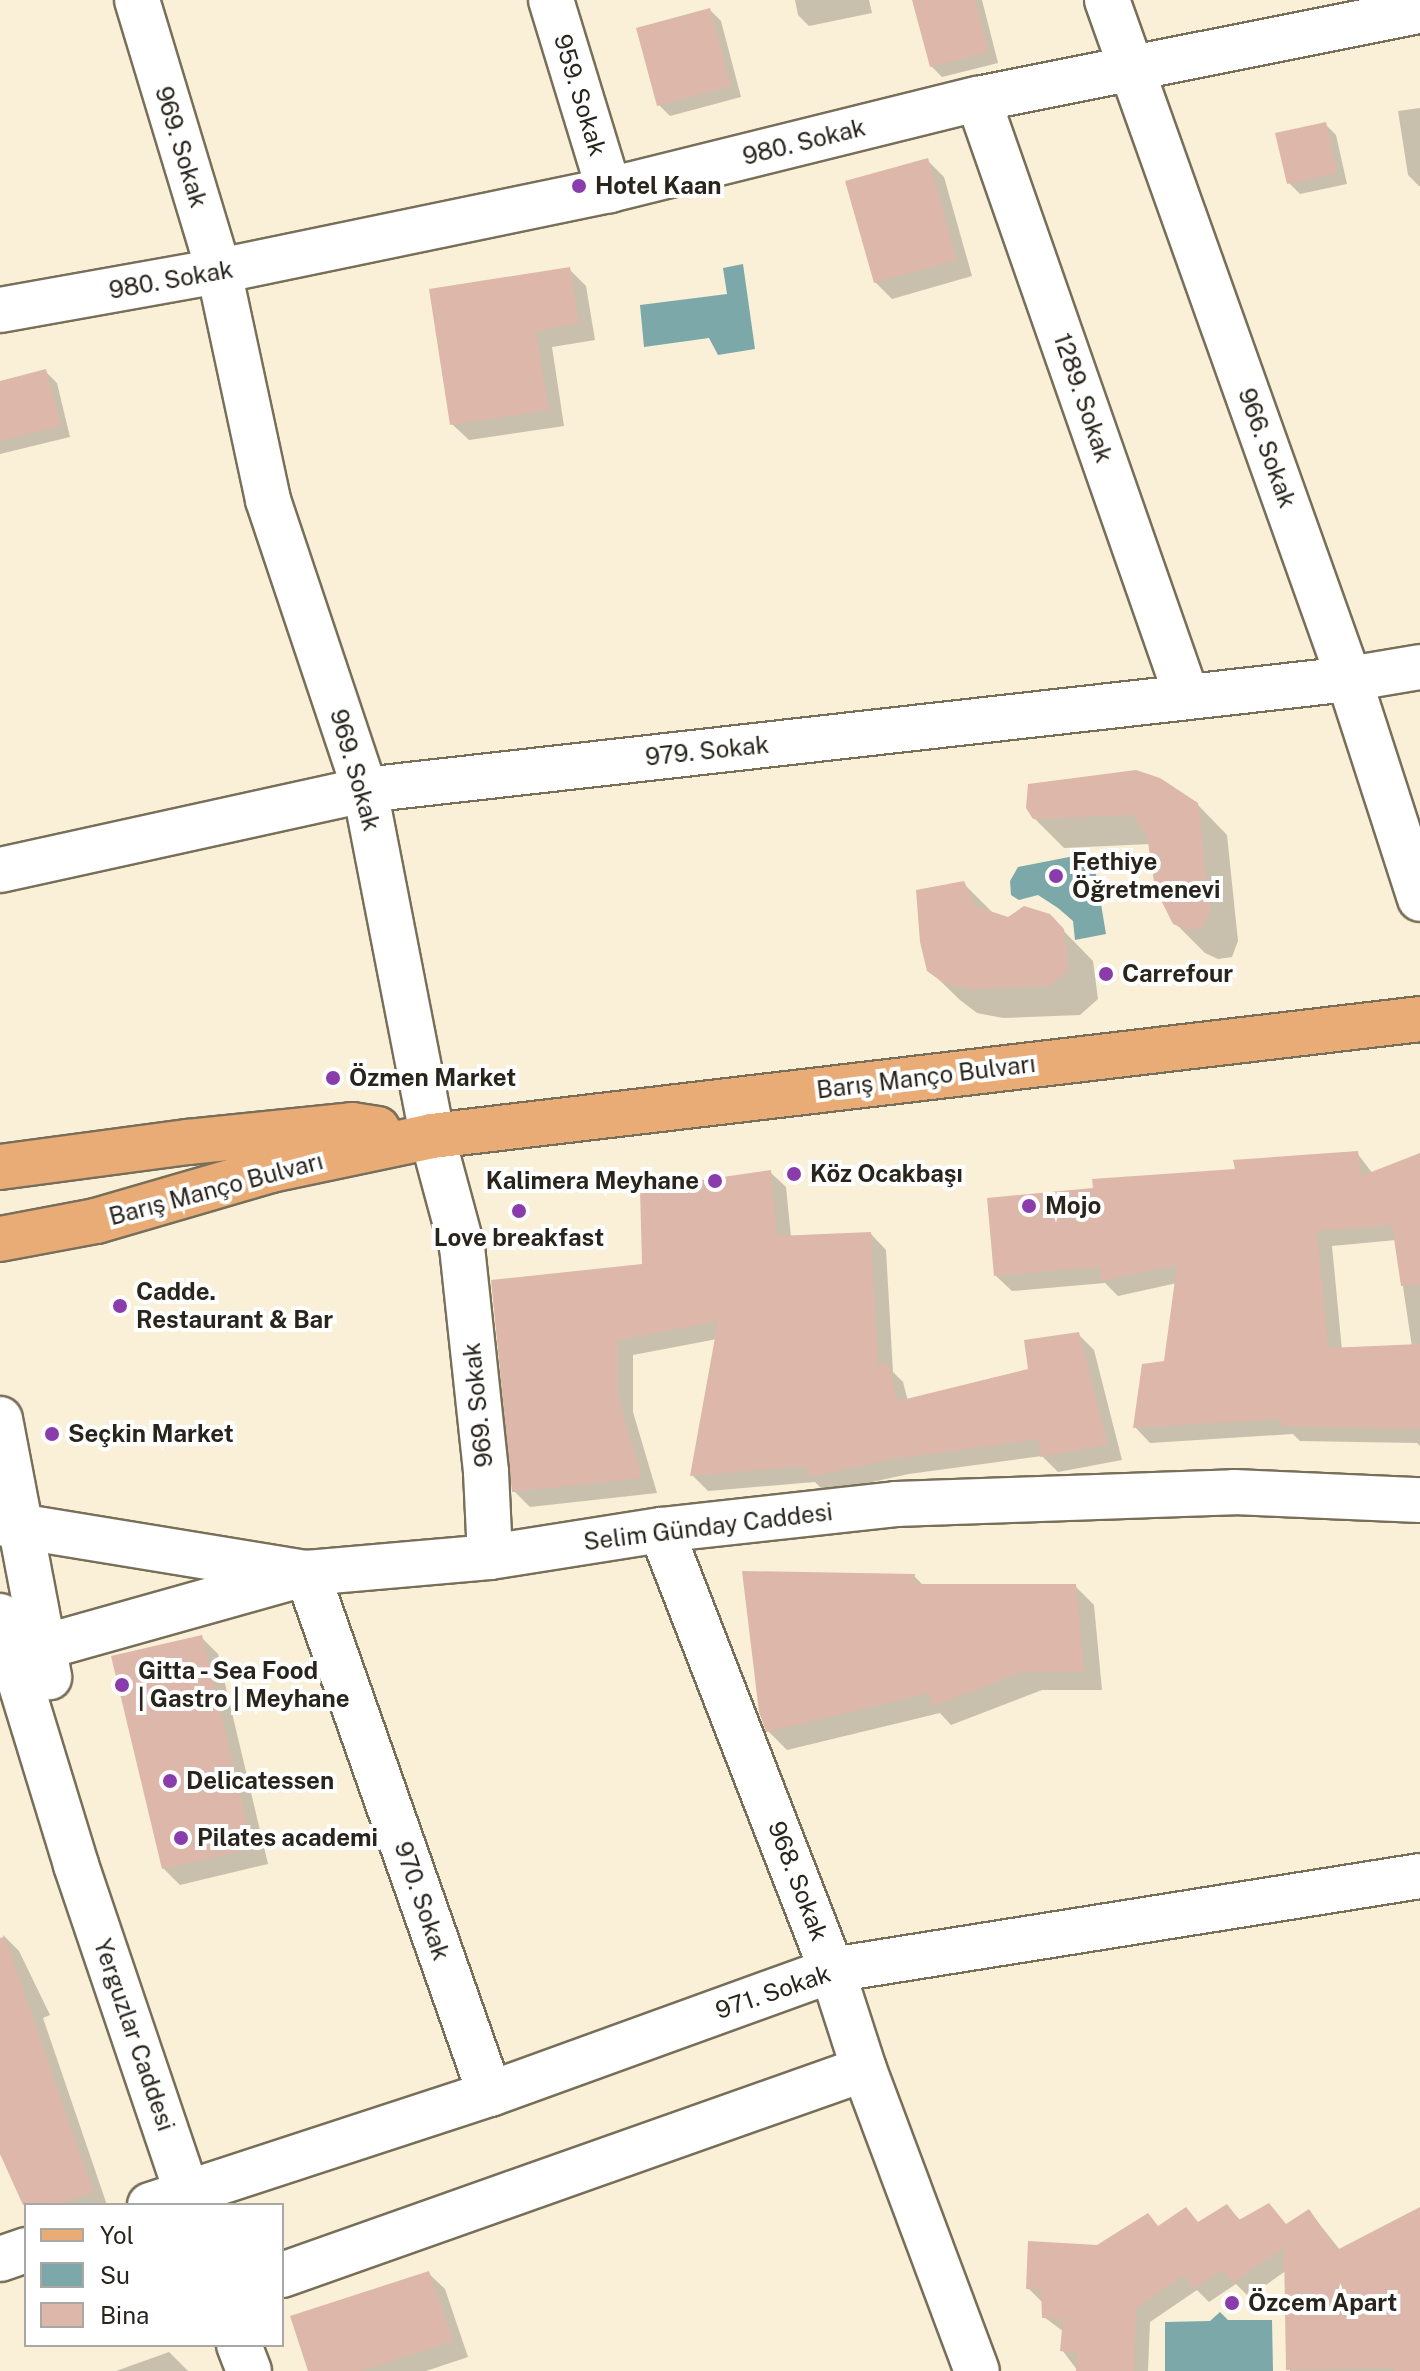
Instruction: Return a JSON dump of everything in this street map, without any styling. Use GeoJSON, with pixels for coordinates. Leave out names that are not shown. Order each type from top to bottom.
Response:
{"type":"FeatureCollection","features":[{"type":"Feature","properties":{"kind":"main road","name":"Barış Manço Bulvarı"},"geometry":{"type":"LineString","coordinates":[[0,1239],[96,1221],[271,1170],[432,1136],[1420,1019]]}},
{"type":"Feature","properties":{"kind":"main road","name":"Barış Manço Bulvarı"},"geometry":{"type":"LineString","coordinates":[[0,1167],[188,1142],[352,1125],[432,1136]]}},
{"type":"Feature","properties":{"kind":"street","name":"969. Sokak"},"geometry":{"type":"LineString","coordinates":[[137,0],[219,271],[268,500],[365,790],[432,1136],[462,1247],[486,1472],[490,1557]]}},
{"type":"Feature","properties":{"kind":"street","name":"959. Sokak"},"geometry":{"type":"LineString","coordinates":[[551,0],[609,190]]}},
{"type":"Feature","properties":{"kind":"street","name":"966. Sokak"},"geometry":{"type":"LineString","coordinates":[[1107,0],[1349,679],[1420,899]]}},
{"type":"Feature","properties":{"kind":"street","name":"980. Sokak"},"geometry":{"type":"LineString","coordinates":[[0,310],[219,271],[609,190],[978,99],[1420,11]]}},
{"type":"Feature","properties":{"kind":"street","name":"1289. Sokak"},"geometry":{"type":"LineString","coordinates":[[978,99],[1187,697]]}},
{"type":"Feature","properties":{"kind":"street","name":"979. Sokak"},"geometry":{"type":"LineString","coordinates":[[0,870],[365,790],[1349,679],[1420,667]]}},
{"type":"Feature","properties":{"kind":"street","name":"Yerguzlar Caddesi"},"geometry":{"type":"LineString","coordinates":[[0,1419],[19,1640],[76,1865],[176,2201]]}},
{"type":"Feature","properties":{"kind":"street","name":"Selim Günday Caddesi"},"geometry":{"type":"LineString","coordinates":[[11,1525],[307,1573],[490,1557],[661,1530],[926,1503],[1234,1492],[1420,1500]]}},
{"type":"Feature","properties":{"kind":"street","name":"968. Sokak"},"geometry":{"type":"LineString","coordinates":[[661,1530],[832,1970],[864,2069],[977,2371]]}},
{"type":"Feature","properties":{"kind":"street"},"geometry":{"type":"LineString","coordinates":[[19,1640],[307,1573]]}},
{"type":"Feature","properties":{"kind":"street","name":"970. Sokak"},"geometry":{"type":"LineString","coordinates":[[307,1573],[490,2094]]}},
{"type":"Feature","properties":{"kind":"street","name":"971. Sokak"},"geometry":{"type":"LineString","coordinates":[[176,2201],[490,2094],[832,1970],[1420,1876]]}},
{"type":"Feature","properties":{"kind":"street"},"geometry":{"type":"LineString","coordinates":[[284,2274],[864,2069]]}},
{"type":"Feature","properties":{"kind":"street"},"geometry":{"type":"LineString","coordinates":[[0,2259],[24,2251]]}},
{"type":"Feature","properties":{"kind":"street"},"geometry":{"type":"LineString","coordinates":[[240,2347],[249,2371]]}},
{"type":"Feature","properties":{"kind":"water"},"geometry":{"type":"Polygon","coordinates":[[[743,264],[755,349],[718,355],[709,338],[644,347],[640,305],[727,294],[723,268],[743,264]]]}},
{"type":"Feature","properties":{"kind":"water"},"geometry":{"type":"Polygon","coordinates":[[[1069,857],[1090,859],[1095,868],[1106,934],[1075,940],[1073,921],[1058,908],[1038,895],[1019,900],[1011,895],[1010,881],[1018,867],[1069,857]]]}},
{"type":"Feature","properties":{"kind":"water"},"geometry":{"type":"Polygon","coordinates":[[[1220,2312],[1228,2320],[1272,2320],[1273,2371],[1165,2371],[1165,2322],[1210,2321],[1220,2312]]]}},
{"type":"Feature","properties":{"kind":"building"},"geometry":{"type":"Polygon","coordinates":[[[912,0],[975,0],[989,52],[930,67],[912,0]]]}},
{"type":"Feature","properties":{"kind":"building"},"geometry":{"type":"Polygon","coordinates":[[[710,8],[731,86],[657,106],[636,28],[710,8]]]}},
{"type":"Feature","properties":{"kind":"building"},"geometry":{"type":"Polygon","coordinates":[[[1326,122],[1337,173],[1287,184],[1275,133],[1326,122]]]}},
{"type":"Feature","properties":{"kind":"building"},"geometry":{"type":"Polygon","coordinates":[[[928,158],[957,260],[874,283],[845,181],[928,158]]]}},
{"type":"Feature","properties":{"kind":"building"},"geometry":{"type":"Polygon","coordinates":[[[570,267],[579,324],[536,331],[549,410],[450,425],[429,289],[570,267]]]}},
{"type":"Feature","properties":{"kind":"building"},"geometry":{"type":"Polygon","coordinates":[[[46,369],[61,426],[0,441],[0,381],[46,369]]]}},
{"type":"Feature","properties":{"kind":"building"},"geometry":{"type":"Polygon","coordinates":[[[1136,770],[1160,778],[1198,803],[1210,910],[1203,928],[1187,930],[1173,924],[1155,888],[1147,836],[1133,815],[1033,819],[1026,808],[1028,784],[1136,770]]]}},
{"type":"Feature","properties":{"kind":"building"},"geometry":{"type":"Polygon","coordinates":[[[964,881],[975,906],[1008,917],[1024,906],[1050,914],[1064,929],[1069,969],[1050,986],[972,989],[945,984],[927,971],[920,942],[916,890],[964,881]]]}},
{"type":"Feature","properties":{"kind":"building"},"geometry":{"type":"Polygon","coordinates":[[[1358,1151],[1361,1176],[1420,1153],[1420,1285],[1401,1286],[1392,1225],[1317,1231],[1328,1348],[1420,1344],[1420,1429],[1282,1426],[1281,1419],[1133,1428],[1142,1364],[1164,1361],[1177,1265],[1101,1281],[1100,1267],[994,1276],[987,1198],[1093,1188],[1092,1179],[1235,1169],[1233,1160],[1358,1151]]]}},
{"type":"Feature","properties":{"kind":"building"},"geometry":{"type":"Polygon","coordinates":[[[771,1170],[777,1236],[871,1232],[878,1365],[888,1364],[898,1401],[1028,1369],[1024,1340],[1079,1332],[1108,1445],[1040,1457],[1038,1439],[893,1459],[808,1477],[807,1466],[690,1476],[718,1321],[618,1340],[618,1395],[642,1478],[512,1492],[491,1280],[642,1264],[640,1189],[771,1170]]]}},
{"type":"Feature","properties":{"kind":"building"},"geometry":{"type":"Polygon","coordinates":[[[742,1571],[915,1574],[914,1584],[1076,1584],[1084,1672],[1022,1672],[931,1707],[930,1693],[766,1732],[759,1712],[742,1571]]]}},
{"type":"Feature","properties":{"kind":"building"},"geometry":{"type":"Polygon","coordinates":[[[202,1635],[253,1848],[162,1869],[111,1656],[202,1635]]]}},
{"type":"Feature","properties":{"kind":"building"},"geometry":{"type":"Polygon","coordinates":[[[5,1937],[94,2193],[62,2203],[23,2205],[0,2154],[0,1938],[5,1937]]]}},
{"type":"Feature","properties":{"kind":"building"},"geometry":{"type":"Polygon","coordinates":[[[1269,2203],[1286,2224],[1309,2209],[1337,2250],[1420,2207],[1420,2371],[1394,2371],[1392,2368],[1286,2370],[1284,2247],[1233,2283],[1222,2270],[1193,2289],[1184,2275],[1136,2308],[1134,2371],[1076,2371],[1078,2353],[1060,2351],[1063,2319],[1042,2318],[1041,2290],[1026,2289],[1028,2241],[1097,2245],[1148,2213],[1158,2226],[1186,2207],[1198,2222],[1227,2204],[1239,2220],[1269,2203]]]}},
{"type":"Feature","properties":{"kind":"building"},"geometry":{"type":"Polygon","coordinates":[[[429,2271],[453,2341],[361,2371],[308,2371],[290,2316],[429,2271]]]}},
{"type":"Feature","properties":{"kind":"place","name":"Hotel Kaan"},"geometry":{"type":"Point","coordinates":[579,186]}},
{"type":"Feature","properties":{"kind":"place","name":"Fethiye Öğretmenevi"},"geometry":{"type":"Point","coordinates":[1056,876]}},
{"type":"Feature","properties":{"kind":"place","name":"Carrefour"},"geometry":{"type":"Point","coordinates":[1106,974]}},
{"type":"Feature","properties":{"kind":"place","name":"Özmen Market"},"geometry":{"type":"Point","coordinates":[333,1078]}},
{"type":"Feature","properties":{"kind":"place","name":"Köz Ocakbaşı"},"geometry":{"type":"Point","coordinates":[794,1174]}},
{"type":"Feature","properties":{"kind":"place","name":"Kalimera Meyhane"},"geometry":{"type":"Point","coordinates":[715,1181]}},
{"type":"Feature","properties":{"kind":"place","name":"Mojo"},"geometry":{"type":"Point","coordinates":[1029,1206]}},
{"type":"Feature","properties":{"kind":"place","name":"Love breakfast"},"geometry":{"type":"Point","coordinates":[519,1211]}},
{"type":"Feature","properties":{"kind":"place","name":"Cadde. Restaurant & Bar"},"geometry":{"type":"Point","coordinates":[120,1306]}},
{"type":"Feature","properties":{"kind":"place","name":"Seçkin Market"},"geometry":{"type":"Point","coordinates":[52,1434]}},
{"type":"Feature","properties":{"kind":"place","name":"Gitta - Sea Food | Gastro | Meyhane"},"geometry":{"type":"Point","coordinates":[122,1685]}},
{"type":"Feature","properties":{"kind":"place","name":"Delicatessen"},"geometry":{"type":"Point","coordinates":[170,1781]}},
{"type":"Feature","properties":{"kind":"place","name":"Pilates academi"},"geometry":{"type":"Point","coordinates":[181,1838]}},
{"type":"Feature","properties":{"kind":"place","name":"Özcem Apart"},"geometry":{"type":"Point","coordinates":[1232,2303]}}]}
